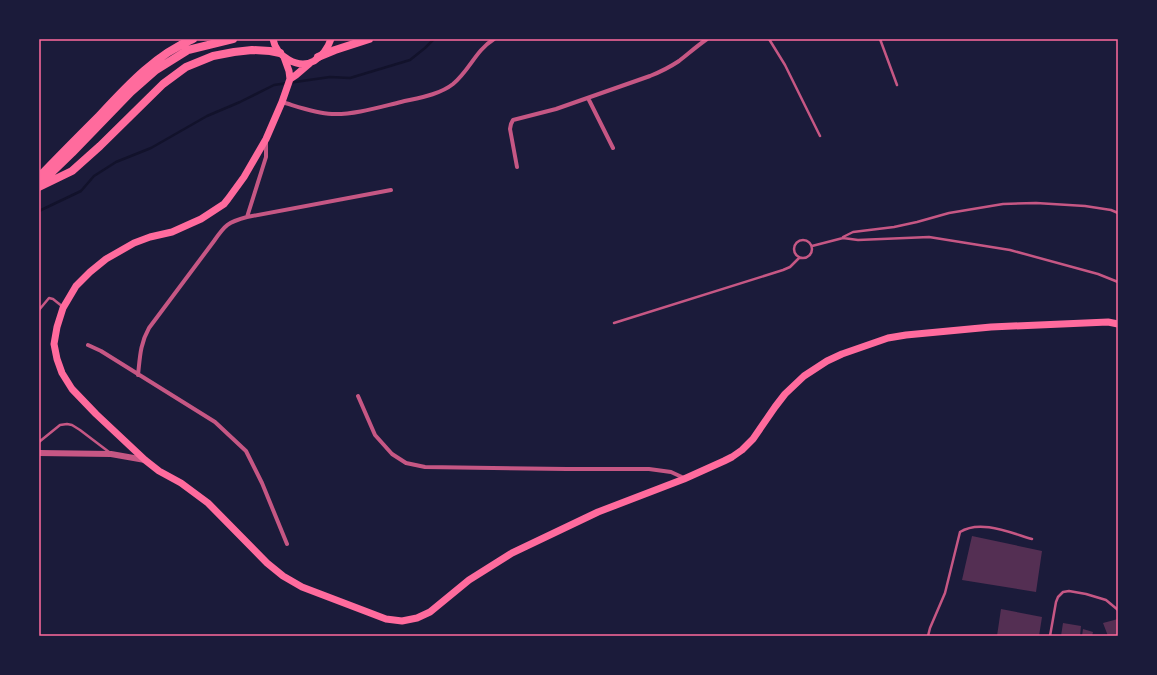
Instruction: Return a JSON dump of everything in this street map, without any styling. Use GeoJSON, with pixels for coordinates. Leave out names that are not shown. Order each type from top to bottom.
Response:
{"type":"FeatureCollection","features":[{"type":"Feature","properties":{"kind":"highway"},"geometry":{"type":"LineString","coordinates":[[39,177],[139,74],[175,47],[193,39]]}},
{"type":"Feature","properties":{"kind":"highway"},"geometry":{"type":"LineString","coordinates":[[39,186],[131,92],[156,70],[188,50],[233,39]]}},
{"type":"Feature","properties":{"kind":"highway"},"geometry":{"type":"LineString","coordinates":[[318,57],[369,39]]}},
{"type":"Feature","properties":{"kind":"highway"},"geometry":{"type":"LineString","coordinates":[[39,186],[72,171],[100,146],[163,84],[186,68],[213,56],[234,52],[252,50],[270,51],[282,55]]}},
{"type":"Feature","properties":{"kind":"main road"},"geometry":{"type":"LineString","coordinates":[[273,39],[289,71],[289,80],[282,102],[266,139],[244,176],[224,204],[201,219],[172,232],[150,237],[134,243],[106,260],[90,272],[76,286],[63,308],[57,327],[54,344],[62,373],[72,388],[86,403],[145,460],[159,471],[181,483],[208,503],[267,563],[283,576],[302,587],[386,619],[402,621],[417,618],[430,612],[469,580],[512,553],[598,512],[684,479],[724,461],[742,450],[758,434],[775,407],[799,380],[814,368],[842,354],[888,338],[906,335],[991,327],[1108,322],[1118,324]]}},
{"type":"Feature","properties":{"kind":"main road"},"geometry":{"type":"LineString","coordinates":[[289,80],[318,57],[326,48],[330,39]]}},
{"type":"Feature","properties":{"kind":"main road"},"geometry":{"type":"LineString","coordinates":[[282,55],[292,61],[300,63],[311,62]]}},
{"type":"Feature","properties":{"kind":"street"},"geometry":{"type":"LineString","coordinates":[[282,102],[317,113],[334,114],[368,110],[438,92],[452,84],[466,71],[476,55],[486,44],[494,39]]}},
{"type":"Feature","properties":{"kind":"street"},"geometry":{"type":"LineString","coordinates":[[518,167],[510,129],[513,120],[556,109],[623,86],[663,70],[678,61],[707,39]]}},
{"type":"Feature","properties":{"kind":"street"},"geometry":{"type":"LineString","coordinates":[[588,98],[614,148]]}},
{"type":"Feature","properties":{"kind":"street"},"geometry":{"type":"LineString","coordinates":[[247,217],[266,157],[266,139]]}},
{"type":"Feature","properties":{"kind":"street"},"geometry":{"type":"LineString","coordinates":[[138,375],[140,349],[143,338],[227,224],[247,217],[391,190]]}},
{"type":"Feature","properties":{"kind":"street"},"geometry":{"type":"LineString","coordinates":[[88,345],[101,351],[215,422],[246,451],[262,483],[287,544]]}},
{"type":"Feature","properties":{"kind":"street"},"geometry":{"type":"LineString","coordinates":[[358,396],[374,435],[392,454],[406,463],[425,467],[649,469],[671,472],[684,479]]}},
{"type":"Feature","properties":{"kind":"street"},"geometry":{"type":"LineString","coordinates":[[39,453],[111,454],[145,460]]}},
{"type":"Feature","properties":{"kind":"lane"},"geometry":{"type":"LineString","coordinates":[[769,39],[785,65],[820,136]]}},
{"type":"Feature","properties":{"kind":"lane"},"geometry":{"type":"LineString","coordinates":[[880,39],[897,85]]}},
{"type":"Feature","properties":{"kind":"lane"},"geometry":{"type":"LineString","coordinates":[[812,246],[842,238],[853,232],[894,227],[949,213],[1003,204],[1042,203],[1085,206],[1111,210],[1118,213]]}},
{"type":"Feature","properties":{"kind":"lane"},"geometry":{"type":"LineString","coordinates":[[842,238],[858,240],[929,237],[956,241],[1010,250],[1098,274],[1118,282]]}},
{"type":"Feature","properties":{"kind":"lane"},"geometry":{"type":"LineString","coordinates":[[614,323],[783,270],[790,267],[799,258],[809,256],[812,252],[812,246],[809,242],[804,240],[795,244],[795,254],[799,258]]}},
{"type":"Feature","properties":{"kind":"lane"},"geometry":{"type":"LineString","coordinates":[[39,310],[49,298],[63,308]]}},
{"type":"Feature","properties":{"kind":"lane"},"geometry":{"type":"LineString","coordinates":[[39,442],[60,425],[67,424],[80,430],[111,454]]}},
{"type":"Feature","properties":{"kind":"lane"},"geometry":{"type":"LineString","coordinates":[[928,636],[945,593],[960,532],[966,528],[986,526],[1032,539]]}},
{"type":"Feature","properties":{"kind":"lane"},"geometry":{"type":"LineString","coordinates":[[1050,636],[1056,602],[1058,596],[1063,592],[1069,591],[1086,594],[1106,600],[1118,610]]}},
{"type":"Feature","properties":{"kind":"building"},"geometry":{"type":"Polygon","coordinates":[[[972,536],[1042,551],[1036,592],[962,580],[972,536]]]}},
{"type":"Feature","properties":{"kind":"building"},"geometry":{"type":"Polygon","coordinates":[[[1001,609],[1042,617],[1039,636],[997,636],[1001,609]]]}},
{"type":"Feature","properties":{"kind":"building"},"geometry":{"type":"Polygon","coordinates":[[[1118,619],[1118,636],[1108,636],[1103,623],[1118,619]]]}},
{"type":"Feature","properties":{"kind":"building"},"geometry":{"type":"Polygon","coordinates":[[[1063,623],[1081,626],[1080,636],[1061,636],[1063,623]]]}},
{"type":"Feature","properties":{"kind":"building"},"geometry":{"type":"Polygon","coordinates":[[[1083,629],[1093,632],[1092,636],[1082,636],[1083,629]]]}},
{"type":"Feature","properties":{"kind":"waterway"},"geometry":{"type":"LineString","coordinates":[[39,211],[81,191],[94,176],[116,162],[151,148],[207,116],[274,85],[330,77],[350,78],[410,60],[434,39]]}}]}
